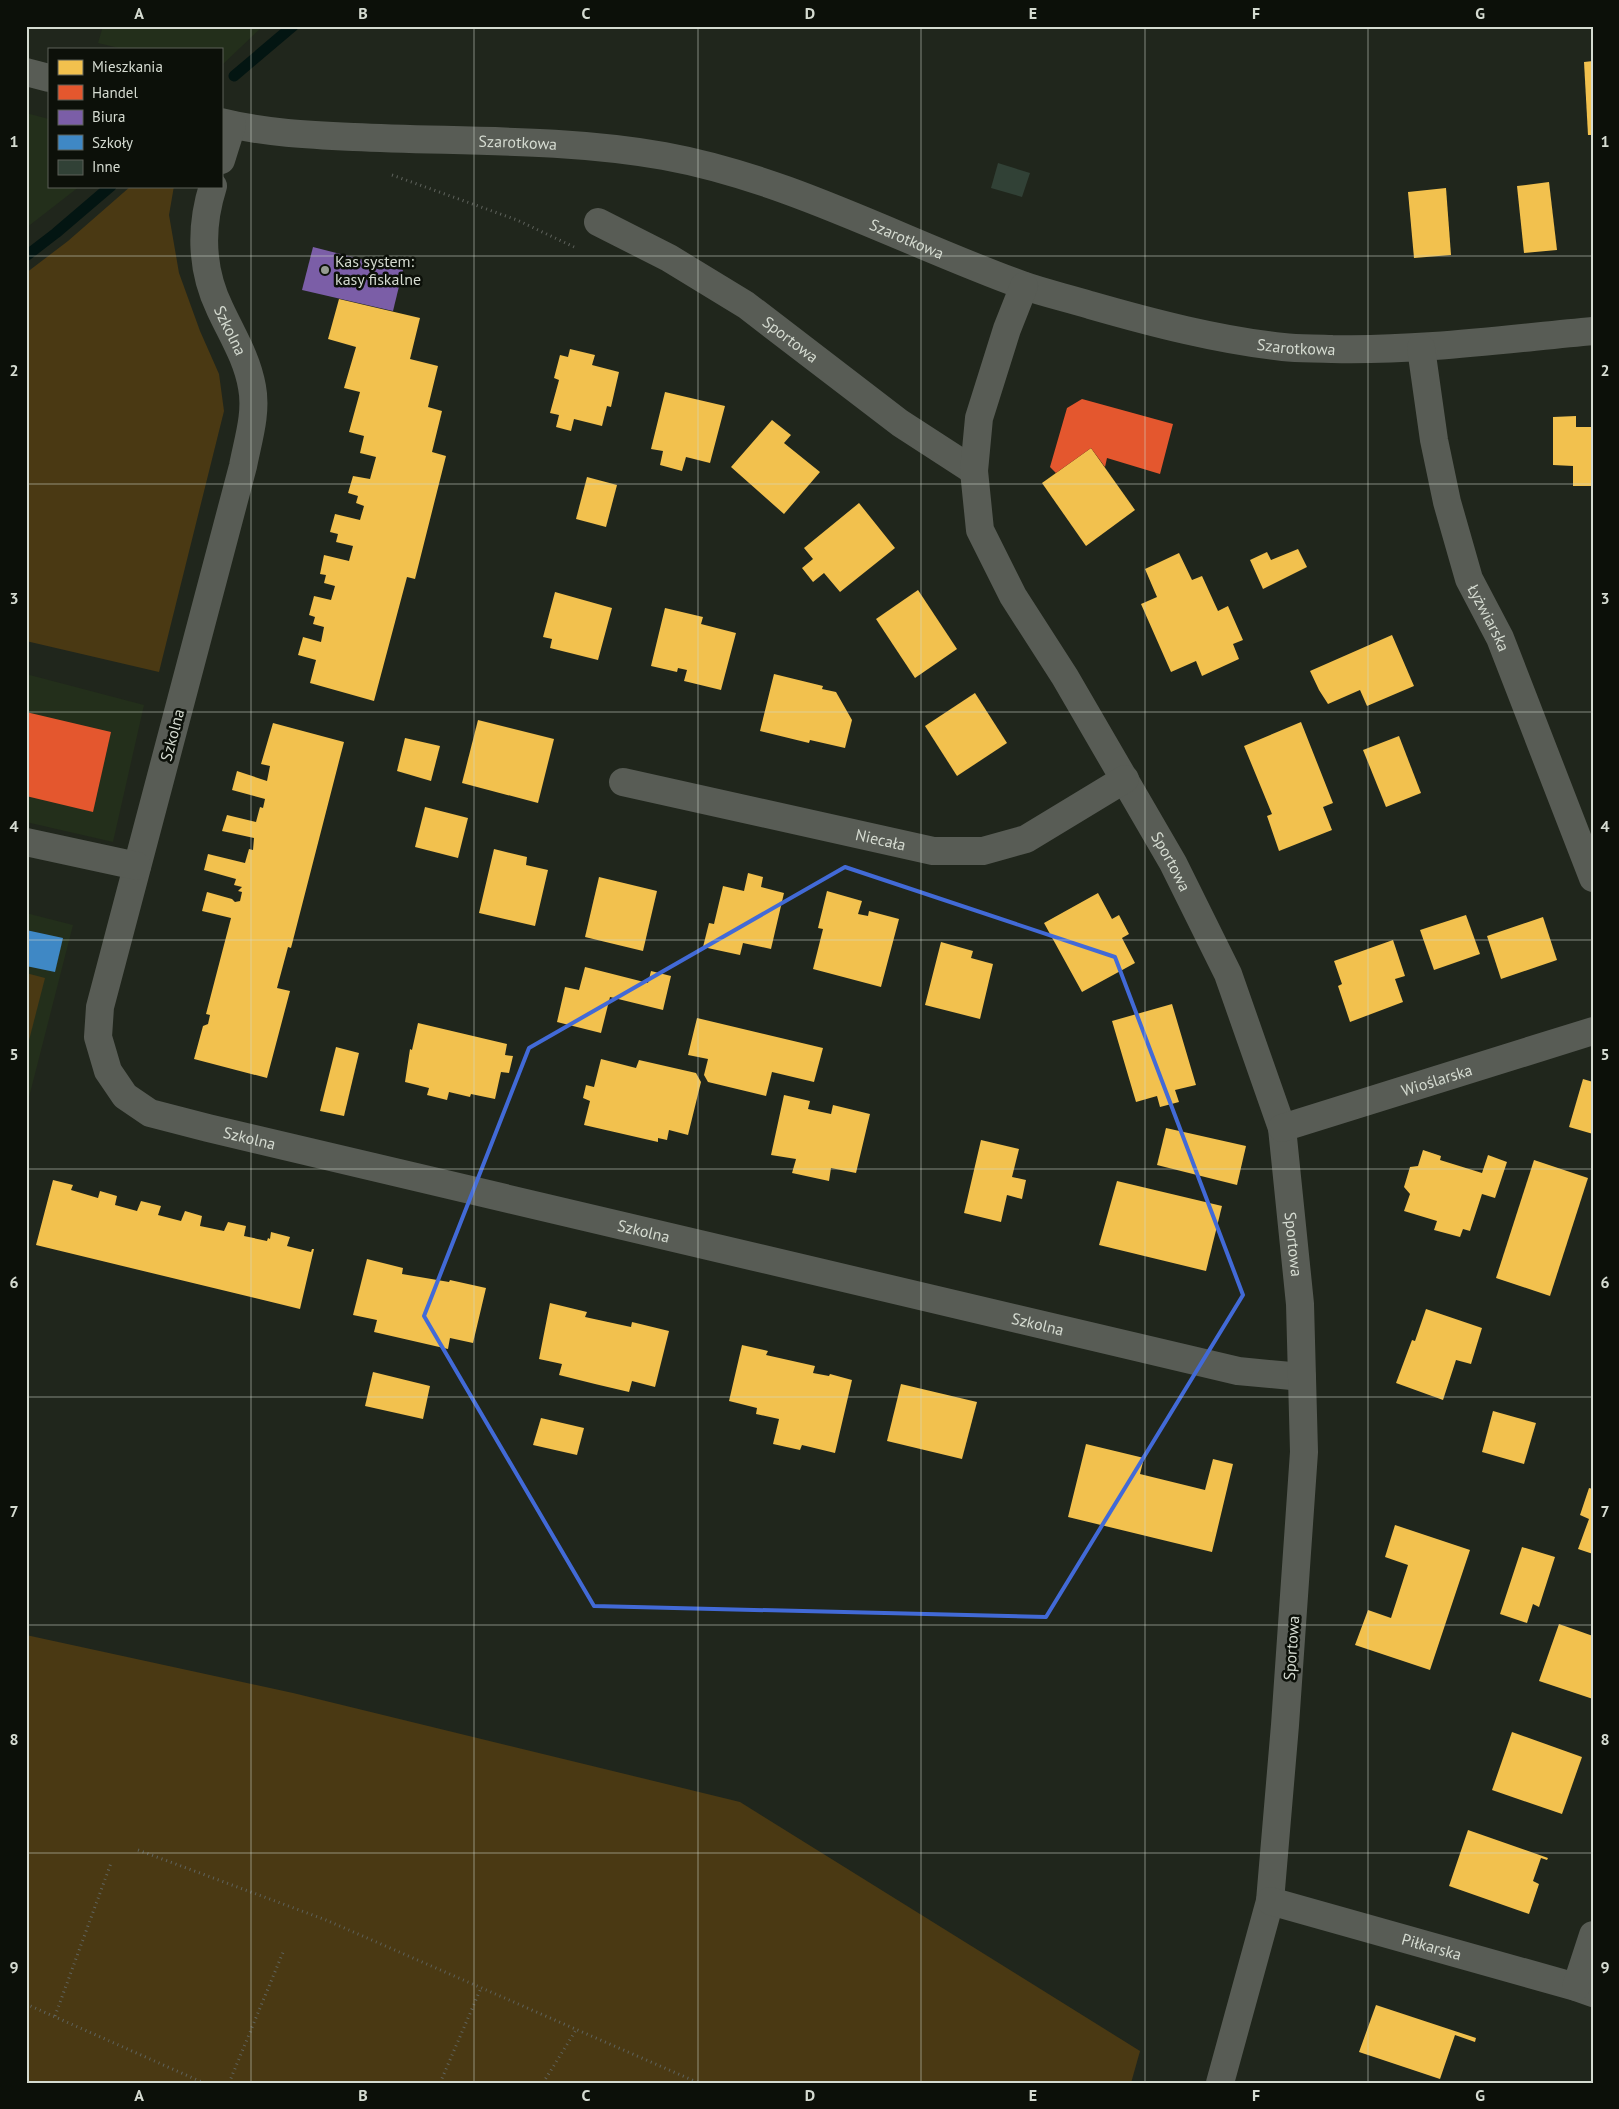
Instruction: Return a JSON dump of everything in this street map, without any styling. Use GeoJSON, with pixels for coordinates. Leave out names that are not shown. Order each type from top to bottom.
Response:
{"type":"FeatureCollection","features":[{"type":"Feature","properties":{"kind":"street"},"geometry":{"type":"LineString","coordinates":[[26,72],[48,78]]}},
{"type":"Feature","properties":{"kind":"street"},"geometry":{"type":"LineString","coordinates":[[222,154],[227,124]]}},
{"type":"Feature","properties":{"kind":"street","name":"Szarotkowa"},"geometry":{"type":"LineString","coordinates":[[227,124],[308,134],[570,145],[615,149],[666,157],[719,169],[784,189],[1024,286],[1120,314],[1203,334],[1285,347],[1421,348],[1593,331]]}},
{"type":"Feature","properties":{"kind":"street","name":"Szkolna"},"geometry":{"type":"LineString","coordinates":[[212,188],[207,206],[203,239],[207,272],[218,306],[246,362],[253,389],[253,415],[243,466],[100,1007],[98,1037],[108,1071],[125,1096],[150,1113],[1238,1370],[1302,1377]]}},
{"type":"Feature","properties":{"kind":"street","name":"Sportowa"},"geometry":{"type":"LineString","coordinates":[[598,222],[669,258],[746,305],[900,423],[974,471]]}},
{"type":"Feature","properties":{"kind":"street","name":"Sportowa"},"geometry":{"type":"LineString","coordinates":[[1024,286],[1007,329],[979,418],[974,471],[980,530],[1012,596],[1065,677],[1173,862],[1228,974],[1282,1128],[1300,1304],[1304,1452],[1285,1725],[1270,1902],[1220,2083]]}},
{"type":"Feature","properties":{"kind":"street","name":"Łyżwiarska"},"geometry":{"type":"LineString","coordinates":[[1421,348],[1434,440],[1447,502],[1469,579],[1500,638],[1593,878]]}},
{"type":"Feature","properties":{"kind":"street","name":"Niecała"},"geometry":{"type":"LineString","coordinates":[[623,782],[933,851],[983,851],[1026,839],[1125,779]]}},
{"type":"Feature","properties":{"kind":"street"},"geometry":{"type":"LineString","coordinates":[[26,842],[137,866]]}},
{"type":"Feature","properties":{"kind":"street","name":"Wioślarska"},"geometry":{"type":"LineString","coordinates":[[1282,1128],[1593,1030]]}},
{"type":"Feature","properties":{"kind":"street","name":"Piłkarska"},"geometry":{"type":"LineString","coordinates":[[1270,1902],[1584,1990]]}},
{"type":"Feature","properties":{"kind":"street"},"geometry":{"type":"LineString","coordinates":[[1584,1990],[1593,1935]]}},
{"type":"Feature","properties":{"kind":"path"},"geometry":{"type":"LineString","coordinates":[[386,173],[517,220],[564,244],[580,248]]}},
{"type":"Feature","properties":{"kind":"path"},"geometry":{"type":"LineString","coordinates":[[138,1850],[326,1920],[699,2083]]}},
{"type":"Feature","properties":{"kind":"path"},"geometry":{"type":"LineString","coordinates":[[55,2016],[111,1863]]}},
{"type":"Feature","properties":{"kind":"path"},"geometry":{"type":"LineString","coordinates":[[229,2083],[284,1950]]}},
{"type":"Feature","properties":{"kind":"path"},"geometry":{"type":"LineString","coordinates":[[440,2083],[481,1988]]}},
{"type":"Feature","properties":{"kind":"path"},"geometry":{"type":"LineString","coordinates":[[26,2004],[204,2083]]}},
{"type":"Feature","properties":{"kind":"path"},"geometry":{"type":"LineString","coordinates":[[543,2083],[576,2030]]}},
{"type":"Feature","properties":{"kind":"highlighted area"},"geometry":{"type":"Polygon","coordinates":[[[845,867],[1115,957],[1243,1295],[1046,1617],[594,1606],[424,1316],[529,1048],[845,867]]]}},
{"type":"Feature","properties":{"kind":"shaded area"},"geometry":{"type":"Polygon","coordinates":[[[103,26],[263,26],[222,65],[222,48],[119,48],[98,43],[103,26]]]}},
{"type":"Feature","properties":{"kind":"shaded area"},"geometry":{"type":"Polygon","coordinates":[[[26,113],[48,119],[48,188],[77,188],[26,228],[26,113]]]}},
{"type":"Feature","properties":{"kind":"shaded area"},"geometry":{"type":"Polygon","coordinates":[[[129,188],[174,188],[169,215],[179,273],[200,331],[219,374],[224,411],[159,672],[26,641],[26,273],[68,241],[129,188]]]}},
{"type":"Feature","properties":{"kind":"shaded area"},"geometry":{"type":"Polygon","coordinates":[[[26,674],[144,705],[113,842],[26,822],[26,674]]]}},
{"type":"Feature","properties":{"kind":"shaded area"},"geometry":{"type":"Polygon","coordinates":[[[26,913],[73,925],[26,1109],[26,913]]]}},
{"type":"Feature","properties":{"kind":"shaded area"},"geometry":{"type":"Polygon","coordinates":[[[26,973],[45,978],[26,1052],[26,973]]]}},
{"type":"Feature","properties":{"kind":"shaded area"},"geometry":{"type":"Polygon","coordinates":[[[26,1635],[293,1693],[740,1802],[1140,2051],[1131,2083],[26,2083],[26,1635]]]}},
{"type":"Feature","properties":{"kind":"building: Mieszkania"},"geometry":{"type":"Polygon","coordinates":[[[1593,61],[1593,135],[1588,135],[1584,62],[1593,61]]]}},
{"type":"Feature","properties":{"kind":"building: Mieszkania"},"geometry":{"type":"Polygon","coordinates":[[[1549,182],[1557,250],[1524,253],[1517,186],[1549,182]]]}},
{"type":"Feature","properties":{"kind":"building: Mieszkania"},"geometry":{"type":"Polygon","coordinates":[[[1446,188],[1451,255],[1414,258],[1408,192],[1446,188]]]}},
{"type":"Feature","properties":{"kind":"building: Mieszkania"},"geometry":{"type":"Polygon","coordinates":[[[339,299],[420,318],[410,359],[438,366],[428,407],[442,411],[432,452],[446,456],[415,579],[407,577],[374,701],[310,683],[316,660],[298,655],[303,637],[321,642],[324,627],[313,624],[315,617],[309,615],[314,596],[331,600],[335,586],[324,583],[326,575],[320,574],[324,555],[349,561],[353,546],[336,542],[338,534],[330,532],[335,514],[360,520],[364,506],[356,503],[358,496],[348,493],[353,476],[370,479],[376,457],[360,453],[364,436],[349,432],[360,392],[344,388],[356,347],[328,339],[339,299]]]}},
{"type":"Feature","properties":{"kind":"building: Mieszkania"},"geometry":{"type":"Polygon","coordinates":[[[570,349],[595,355],[592,365],[619,372],[611,407],[607,406],[602,426],[574,419],[571,431],[556,427],[559,415],[550,413],[559,380],[554,378],[560,355],[568,357],[570,349]]]}},
{"type":"Feature","properties":{"kind":"building: Mieszkania"},"geometry":{"type":"Polygon","coordinates":[[[665,392],[725,406],[710,463],[686,457],[682,471],[660,465],[663,451],[651,449],[665,392]]]}},
{"type":"Feature","properties":{"kind":"building: Mieszkania"},"geometry":{"type":"Polygon","coordinates":[[[1576,416],[1576,427],[1593,427],[1593,486],[1573,486],[1573,466],[1553,465],[1553,417],[1576,416]]]}},
{"type":"Feature","properties":{"kind":"building: Mieszkania"},"geometry":{"type":"Polygon","coordinates":[[[772,420],[791,435],[784,443],[820,472],[784,514],[731,467],[772,420]]]}},
{"type":"Feature","properties":{"kind":"building: Mieszkania"},"geometry":{"type":"Polygon","coordinates":[[[1091,448],[1135,510],[1086,546],[1042,483],[1091,448]]]}},
{"type":"Feature","properties":{"kind":"building: Mieszkania"},"geometry":{"type":"Polygon","coordinates":[[[587,477],[617,485],[606,527],[576,519],[587,477]]]}},
{"type":"Feature","properties":{"kind":"building: Mieszkania"},"geometry":{"type":"Polygon","coordinates":[[[859,503],[895,548],[840,592],[824,573],[813,582],[802,568],[813,559],[804,548],[859,503]]]}},
{"type":"Feature","properties":{"kind":"building: Mieszkania"},"geometry":{"type":"Polygon","coordinates":[[[1298,549],[1307,567],[1263,589],[1250,560],[1267,552],[1271,560],[1298,549]]]}},
{"type":"Feature","properties":{"kind":"building: Mieszkania"},"geometry":{"type":"Polygon","coordinates":[[[1179,553],[1192,580],[1202,576],[1218,611],[1228,606],[1243,640],[1233,644],[1239,659],[1202,676],[1196,661],[1171,672],[1141,604],[1157,597],[1145,569],[1179,553]]]}},
{"type":"Feature","properties":{"kind":"building: Mieszkania"},"geometry":{"type":"Polygon","coordinates":[[[918,590],[957,649],[915,678],[876,619],[918,590]]]}},
{"type":"Feature","properties":{"kind":"building: Mieszkania"},"geometry":{"type":"Polygon","coordinates":[[[555,592],[612,608],[598,660],[550,648],[552,639],[543,637],[555,592]]]}},
{"type":"Feature","properties":{"kind":"building: Mieszkania"},"geometry":{"type":"Polygon","coordinates":[[[665,608],[703,617],[701,624],[736,633],[721,690],[684,681],[687,670],[678,668],[677,672],[651,666],[665,608]]]}},
{"type":"Feature","properties":{"kind":"building: Mieszkania"},"geometry":{"type":"Polygon","coordinates":[[[1392,635],[1414,686],[1367,706],[1360,690],[1328,704],[1310,671],[1392,635]]]}},
{"type":"Feature","properties":{"kind":"building: Mieszkania"},"geometry":{"type":"Polygon","coordinates":[[[774,674],[823,686],[822,689],[836,692],[852,720],[845,748],[810,740],[809,743],[760,731],[774,674]]]}},
{"type":"Feature","properties":{"kind":"building: Mieszkania"},"geometry":{"type":"Polygon","coordinates":[[[975,693],[1007,743],[957,776],[925,726],[975,693]]]}},
{"type":"Feature","properties":{"kind":"building: Mieszkania"},"geometry":{"type":"Polygon","coordinates":[[[478,720],[554,739],[538,803],[462,783],[478,720]]]}},
{"type":"Feature","properties":{"kind":"building: Mieszkania"},"geometry":{"type":"Polygon","coordinates":[[[1301,722],[1333,803],[1323,807],[1332,830],[1279,851],[1267,816],[1272,814],[1244,746],[1301,722]]]}},
{"type":"Feature","properties":{"kind":"building: Mieszkania"},"geometry":{"type":"Polygon","coordinates":[[[273,723],[344,742],[291,948],[288,947],[277,988],[290,991],[267,1078],[194,1059],[203,1026],[208,1024],[210,1015],[206,1014],[231,918],[202,911],[207,892],[232,899],[235,902],[240,901],[242,892],[238,891],[242,887],[234,885],[236,879],[204,870],[208,854],[245,863],[249,849],[253,850],[254,838],[222,831],[227,815],[256,822],[260,807],[263,808],[265,799],[232,790],[237,771],[267,781],[270,766],[261,764],[273,723]]]}},
{"type":"Feature","properties":{"kind":"building: Mieszkania"},"geometry":{"type":"Polygon","coordinates":[[[1399,736],[1421,793],[1386,807],[1363,750],[1399,736]]]}},
{"type":"Feature","properties":{"kind":"building: Mieszkania"},"geometry":{"type":"Polygon","coordinates":[[[405,738],[440,746],[431,781],[397,771],[405,738]]]}},
{"type":"Feature","properties":{"kind":"building: Mieszkania"},"geometry":{"type":"Polygon","coordinates":[[[425,807],[468,818],[458,858],[415,847],[425,807]]]}},
{"type":"Feature","properties":{"kind":"building: Mieszkania"},"geometry":{"type":"Polygon","coordinates":[[[494,849],[527,857],[526,865],[548,870],[535,926],[479,913],[494,849]]]}},
{"type":"Feature","properties":{"kind":"building: Mieszkania"},"geometry":{"type":"Polygon","coordinates":[[[748,873],[763,877],[761,887],[784,893],[771,949],[743,943],[740,955],[703,947],[709,923],[714,924],[723,886],[744,891],[748,873]]]}},
{"type":"Feature","properties":{"kind":"building: Mieszkania"},"geometry":{"type":"Polygon","coordinates":[[[599,877],[657,891],[643,951],[585,937],[599,877]]]}},
{"type":"Feature","properties":{"kind":"building: Mieszkania"},"geometry":{"type":"Polygon","coordinates":[[[827,891],[862,901],[858,914],[868,916],[869,911],[899,919],[881,987],[813,969],[823,929],[818,928],[827,891]]]}},
{"type":"Feature","properties":{"kind":"building: Mieszkania"},"geometry":{"type":"Polygon","coordinates":[[[1098,893],[1112,919],[1119,915],[1129,934],[1122,938],[1135,963],[1082,992],[1044,923],[1098,893]]]}},
{"type":"Feature","properties":{"kind":"building: Mieszkania"},"geometry":{"type":"Polygon","coordinates":[[[1466,915],[1480,954],[1434,970],[1420,930],[1466,915]]]}},
{"type":"Feature","properties":{"kind":"building: Mieszkania"},"geometry":{"type":"Polygon","coordinates":[[[1543,917],[1557,960],[1501,979],[1487,936],[1543,917]]]}},
{"type":"Feature","properties":{"kind":"building: Mieszkania"},"geometry":{"type":"Polygon","coordinates":[[[1393,940],[1405,976],[1395,979],[1403,1002],[1350,1022],[1338,986],[1342,984],[1334,961],[1393,940]]]}},
{"type":"Feature","properties":{"kind":"building: Mieszkania"},"geometry":{"type":"Polygon","coordinates":[[[941,942],[973,951],[971,958],[993,964],[980,1019],[925,1005],[941,942]]]}},
{"type":"Feature","properties":{"kind":"building: Mieszkania"},"geometry":{"type":"Polygon","coordinates":[[[585,967],[648,983],[651,971],[671,976],[663,1010],[610,997],[601,1033],[557,1022],[565,987],[579,990],[585,967]]]}},
{"type":"Feature","properties":{"kind":"building: Mieszkania"},"geometry":{"type":"Polygon","coordinates":[[[1172,1004],[1196,1085],[1175,1090],[1179,1102],[1160,1107],[1157,1096],[1136,1102],[1112,1021],[1172,1004]]]}},
{"type":"Feature","properties":{"kind":"building: Mieszkania"},"geometry":{"type":"Polygon","coordinates":[[[697,1018],[823,1048],[814,1082],[772,1072],[766,1096],[708,1082],[704,1075],[708,1059],[688,1055],[697,1018]]]}},
{"type":"Feature","properties":{"kind":"building: Mieszkania"},"geometry":{"type":"Polygon","coordinates":[[[418,1023],[507,1044],[505,1055],[513,1056],[509,1073],[501,1072],[495,1099],[471,1094],[470,1097],[449,1092],[447,1100],[427,1095],[429,1088],[405,1082],[410,1049],[412,1050],[418,1023]]]}},
{"type":"Feature","properties":{"kind":"building: Mieszkania"},"geometry":{"type":"Polygon","coordinates":[[[336,1047],[359,1053],[344,1116],[320,1111],[336,1047]]]}},
{"type":"Feature","properties":{"kind":"building: Mieszkania"},"geometry":{"type":"Polygon","coordinates":[[[601,1059],[636,1068],[639,1060],[696,1073],[701,1082],[688,1135],[669,1130],[667,1140],[658,1138],[658,1142],[584,1125],[590,1101],[583,1098],[586,1085],[594,1087],[601,1059]]]}},
{"type":"Feature","properties":{"kind":"building: Mieszkania"},"geometry":{"type":"Polygon","coordinates":[[[1583,1079],[1593,1082],[1593,1134],[1569,1127],[1583,1079]]]}},
{"type":"Feature","properties":{"kind":"building: Mieszkania"},"geometry":{"type":"Polygon","coordinates":[[[784,1095],[810,1101],[808,1109],[831,1114],[833,1105],[870,1114],[856,1173],[831,1168],[829,1181],[792,1173],[796,1159],[771,1155],[784,1095]]]}},
{"type":"Feature","properties":{"kind":"building: Mieszkania"},"geometry":{"type":"Polygon","coordinates":[[[1166,1128],[1246,1146],[1237,1185],[1157,1165],[1166,1128]]]}},
{"type":"Feature","properties":{"kind":"building: Mieszkania"},"geometry":{"type":"Polygon","coordinates":[[[981,1140],[1019,1149],[1012,1177],[1026,1180],[1022,1199],[1007,1195],[1001,1222],[964,1213],[981,1140]]]}},
{"type":"Feature","properties":{"kind":"building: Mieszkania"},"geometry":{"type":"Polygon","coordinates":[[[1423,1150],[1441,1156],[1440,1160],[1482,1173],[1488,1155],[1507,1162],[1495,1198],[1482,1194],[1470,1231],[1463,1229],[1460,1237],[1434,1230],[1437,1221],[1404,1211],[1410,1194],[1404,1187],[1410,1167],[1418,1166],[1423,1150]]]}},
{"type":"Feature","properties":{"kind":"building: Mieszkania"},"geometry":{"type":"Polygon","coordinates":[[[1534,1160],[1588,1178],[1550,1296],[1496,1278],[1534,1160]]]}},
{"type":"Feature","properties":{"kind":"building: Mieszkania"},"geometry":{"type":"Polygon","coordinates":[[[53,1180],[73,1185],[71,1190],[98,1198],[100,1191],[117,1196],[115,1205],[137,1211],[141,1201],[161,1206],[158,1215],[181,1221],[185,1211],[202,1216],[200,1226],[224,1231],[228,1222],[246,1226],[244,1236],[267,1241],[268,1238],[270,1239],[271,1232],[290,1237],[287,1246],[311,1252],[314,1249],[300,1309],[36,1245],[53,1180]]]}},
{"type":"Feature","properties":{"kind":"building: Mieszkania"},"geometry":{"type":"Polygon","coordinates":[[[1117,1181],[1222,1206],[1206,1271],[1099,1245],[1117,1181]]]}},
{"type":"Feature","properties":{"kind":"building: Mieszkania"},"geometry":{"type":"Polygon","coordinates":[[[367,1259],[403,1268],[402,1274],[449,1282],[450,1280],[486,1288],[473,1343],[450,1338],[448,1349],[374,1332],[377,1320],[353,1315],[367,1259]]]}},
{"type":"Feature","properties":{"kind":"building: Mieszkania"},"geometry":{"type":"Polygon","coordinates":[[[550,1303],[587,1312],[585,1317],[631,1327],[632,1322],[669,1331],[655,1387],[632,1381],[629,1392],[595,1384],[559,1375],[562,1364],[539,1359],[550,1303]]]}},
{"type":"Feature","properties":{"kind":"building: Mieszkania"},"geometry":{"type":"Polygon","coordinates":[[[1426,1309],[1482,1328],[1471,1364],[1456,1360],[1443,1400],[1396,1383],[1412,1340],[1415,1341],[1426,1309]]]}},
{"type":"Feature","properties":{"kind":"building: Mieszkania"},"geometry":{"type":"Polygon","coordinates":[[[742,1345],[768,1351],[766,1355],[815,1366],[813,1373],[829,1376],[830,1374],[852,1380],[835,1453],[802,1445],[800,1450],[773,1444],[779,1419],[756,1414],[757,1408],[729,1401],[742,1345]]]}},
{"type":"Feature","properties":{"kind":"building: Mieszkania"},"geometry":{"type":"Polygon","coordinates":[[[373,1372],[430,1386],[423,1419],[365,1406],[373,1372]]]}},
{"type":"Feature","properties":{"kind":"building: Mieszkania"},"geometry":{"type":"Polygon","coordinates":[[[901,1384],[977,1402],[962,1459],[887,1441],[901,1384]]]}},
{"type":"Feature","properties":{"kind":"building: Mieszkania"},"geometry":{"type":"Polygon","coordinates":[[[1493,1411],[1536,1423],[1524,1464],[1482,1452],[1493,1411]]]}},
{"type":"Feature","properties":{"kind":"building: Mieszkania"},"geometry":{"type":"Polygon","coordinates":[[[541,1418],[584,1428],[577,1455],[533,1445],[541,1418]]]}},
{"type":"Feature","properties":{"kind":"building: Mieszkania"},"geometry":{"type":"Polygon","coordinates":[[[1086,1444],[1144,1458],[1140,1474],[1205,1490],[1213,1459],[1233,1464],[1212,1552],[1068,1517],[1086,1444]]]}},
{"type":"Feature","properties":{"kind":"building: Mieszkania"},"geometry":{"type":"Polygon","coordinates":[[[1589,1488],[1593,1489],[1593,1554],[1578,1549],[1589,1519],[1580,1515],[1589,1488]]]}},
{"type":"Feature","properties":{"kind":"building: Mieszkania"},"geometry":{"type":"Polygon","coordinates":[[[1395,1525],[1470,1550],[1430,1670],[1355,1645],[1368,1610],[1391,1618],[1408,1565],[1385,1557],[1395,1525]]]}},
{"type":"Feature","properties":{"kind":"building: Mieszkania"},"geometry":{"type":"Polygon","coordinates":[[[1522,1547],[1555,1557],[1539,1607],[1533,1604],[1527,1623],[1500,1614],[1522,1547]]]}},
{"type":"Feature","properties":{"kind":"building: Mieszkania"},"geometry":{"type":"Polygon","coordinates":[[[1559,1624],[1593,1636],[1593,1699],[1539,1681],[1559,1624]]]}},
{"type":"Feature","properties":{"kind":"building: Mieszkania"},"geometry":{"type":"Polygon","coordinates":[[[1512,1732],[1582,1757],[1562,1814],[1492,1790],[1512,1732]]]}},
{"type":"Feature","properties":{"kind":"building: Mieszkania"},"geometry":{"type":"Polygon","coordinates":[[[1468,1830],[1548,1858],[1547,1860],[1541,1858],[1533,1881],[1539,1884],[1529,1914],[1449,1886],[1468,1830]]]}},
{"type":"Feature","properties":{"kind":"building: Mieszkania"},"geometry":{"type":"Polygon","coordinates":[[[1376,2005],[1476,2038],[1475,2042],[1455,2035],[1440,2079],[1359,2052],[1376,2005]]]}},
{"type":"Feature","properties":{"kind":"building: Handel"},"geometry":{"type":"Polygon","coordinates":[[[1082,399],[1173,424],[1160,474],[1107,458],[1105,467],[1091,448],[1056,473],[1050,467],[1067,408],[1082,399]]]}},
{"type":"Feature","properties":{"kind":"building: Handel"},"geometry":{"type":"Polygon","coordinates":[[[26,712],[111,732],[93,812],[26,796],[26,712]]]}},
{"type":"Feature","properties":{"kind":"building: Biura"},"geometry":{"type":"Polygon","coordinates":[[[313,247],[403,270],[393,311],[302,290],[313,247]]]}},
{"type":"Feature","properties":{"kind":"building: Szkoły"},"geometry":{"type":"Polygon","coordinates":[[[26,930],[63,938],[55,972],[26,966],[26,930]]]}},
{"type":"Feature","properties":{"kind":"building: Inne"},"geometry":{"type":"Polygon","coordinates":[[[998,163],[1030,173],[1022,197],[991,188],[998,163]]]}},
{"type":"Feature","properties":{"kind":"waterway"},"geometry":{"type":"LineString","coordinates":[[234,76],[293,26]]}},
{"type":"Feature","properties":{"kind":"waterway"},"geometry":{"type":"LineString","coordinates":[[26,256],[109,188]]}},
{"type":"Feature","properties":{"kind":"place","name":"Kas system: kasy fiskalne"},"geometry":{"type":"Point","coordinates":[325,270]}}]}
